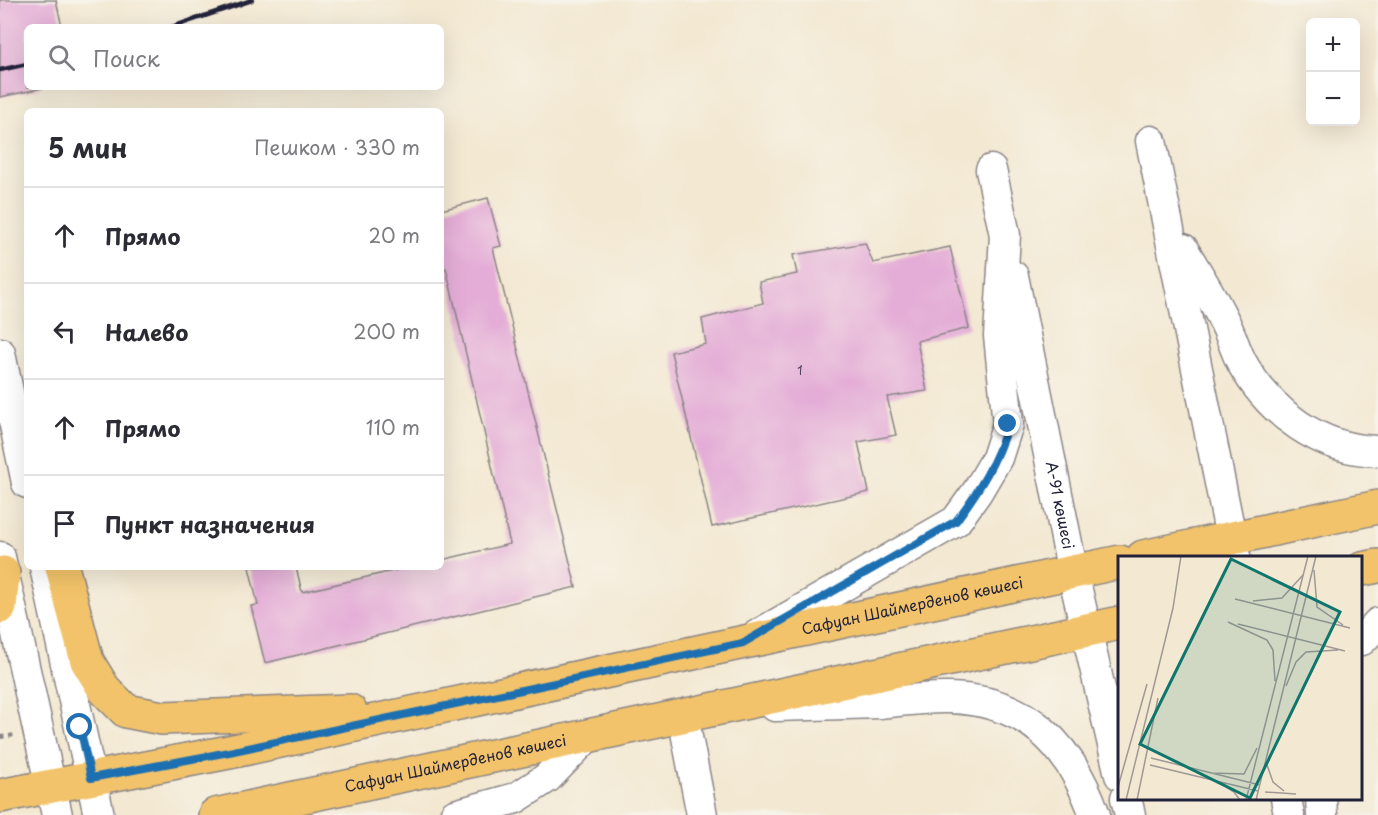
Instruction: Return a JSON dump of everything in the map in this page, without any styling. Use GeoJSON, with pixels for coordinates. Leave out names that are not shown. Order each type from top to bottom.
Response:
{"type":"FeatureCollection","features":[{"type":"Feature","properties":{"kind":"main road"},"geometry":{"type":"LineString","coordinates":[[1152,556],[1233,547],[1378,507]]}},
{"type":"Feature","properties":{"kind":"main road","name":"Сафуан Шаймерденов көшесі"},"geometry":{"type":"LineString","coordinates":[[0,796],[54,801],[91,778],[442,707],[1118,562]]}},
{"type":"Feature","properties":{"kind":"main road"},"geometry":{"type":"LineString","coordinates":[[0,607],[2,565]]}},
{"type":"Feature","properties":{"kind":"main road"},"geometry":{"type":"LineString","coordinates":[[1363,569],[1378,566]]}},
{"type":"Feature","properties":{"kind":"main road"},"geometry":{"type":"LineString","coordinates":[[63,570],[87,661],[104,689],[126,711],[162,718],[442,707]]}},
{"type":"Feature","properties":{"kind":"main road","name":"Сафуан Шаймерденов көшесі"},"geometry":{"type":"LineString","coordinates":[[215,815],[267,810],[588,736],[1118,623]]}},
{"type":"Feature","properties":{"kind":"street"},"geometry":{"type":"LineString","coordinates":[[1151,141],[1171,228],[1233,547]]}},
{"type":"Feature","properties":{"kind":"street"},"geometry":{"type":"LineString","coordinates":[[743,643],[956,521],[998,458],[1008,424],[999,336],[1005,235],[991,170]]}},
{"type":"Feature","properties":{"kind":"street"},"geometry":{"type":"LineString","coordinates":[[1171,228],[1224,321],[1242,362],[1264,396],[1293,423],[1326,441],[1378,451]]}},
{"type":"Feature","properties":{"kind":"street","name":"А-91 көшесі"},"geometry":{"type":"LineString","coordinates":[[1005,235],[1085,631],[1118,767]]}},
{"type":"Feature","properties":{"kind":"street"},"geometry":{"type":"LineString","coordinates":[[0,353],[24,469]]}},
{"type":"Feature","properties":{"kind":"street"},"geometry":{"type":"LineString","coordinates":[[2,565],[54,801]]}},
{"type":"Feature","properties":{"kind":"street"},"geometry":{"type":"LineString","coordinates":[[46,570],[99,815]]}},
{"type":"Feature","properties":{"kind":"street"},"geometry":{"type":"LineString","coordinates":[[1363,639],[1378,623]]}},
{"type":"Feature","properties":{"kind":"street"},"geometry":{"type":"LineString","coordinates":[[721,708],[948,698],[995,705],[1037,727],[1054,741],[1080,776],[1095,815]]}},
{"type":"Feature","properties":{"kind":"street"},"geometry":{"type":"LineString","coordinates":[[683,716],[702,815]]}},
{"type":"Feature","properties":{"kind":"street"},"geometry":{"type":"LineString","coordinates":[[455,815],[516,798],[547,778],[588,736]]}},
{"type":"Feature","properties":{"kind":"street"},"geometry":{"type":"LineString","coordinates":[[1126,800],[1130,815]]}},
{"type":"Feature","properties":{"kind":"street"},"geometry":{"type":"LineString","coordinates":[[1286,800],[1289,815]]}},
{"type":"Feature","properties":{"kind":"street"},"geometry":{"type":"LineString","coordinates":[[1321,800],[1322,815]]}},
{"type":"Feature","properties":{"kind":"building"},"geometry":{"type":"Polygon","coordinates":[[[0,0],[56,0],[61,24],[24,24],[24,90],[33,90],[0,97],[0,0]]]}},
{"type":"Feature","properties":{"kind":"building"},"geometry":{"type":"Polygon","coordinates":[[[488,198],[501,246],[493,248],[576,587],[265,663],[251,606],[258,605],[250,570],[297,570],[302,592],[397,570],[444,570],[444,559],[510,544],[446,268],[444,268],[444,209],[488,198]]]}},
{"type":"Feature","properties":{"kind":"building"},"geometry":{"type":"Polygon","coordinates":[[[865,243],[873,263],[950,247],[969,328],[917,341],[927,391],[887,397],[896,435],[858,442],[869,492],[712,527],[671,352],[706,344],[702,319],[763,303],[759,282],[797,274],[793,255],[865,243]]]}},
{"type":"Feature","properties":{"kind":"railway"},"geometry":{"type":"LineString","coordinates":[[181,24],[252,0]]}},
{"type":"Feature","properties":{"kind":"railway"},"geometry":{"type":"LineString","coordinates":[[0,70],[24,65]]}},
{"type":"Feature","properties":{"kind":"route"},"geometry":{"type":"LineString","coordinates":[[80,727],[91,778],[229,752],[743,643],[956,521],[998,458],[1008,424]]}}]}
